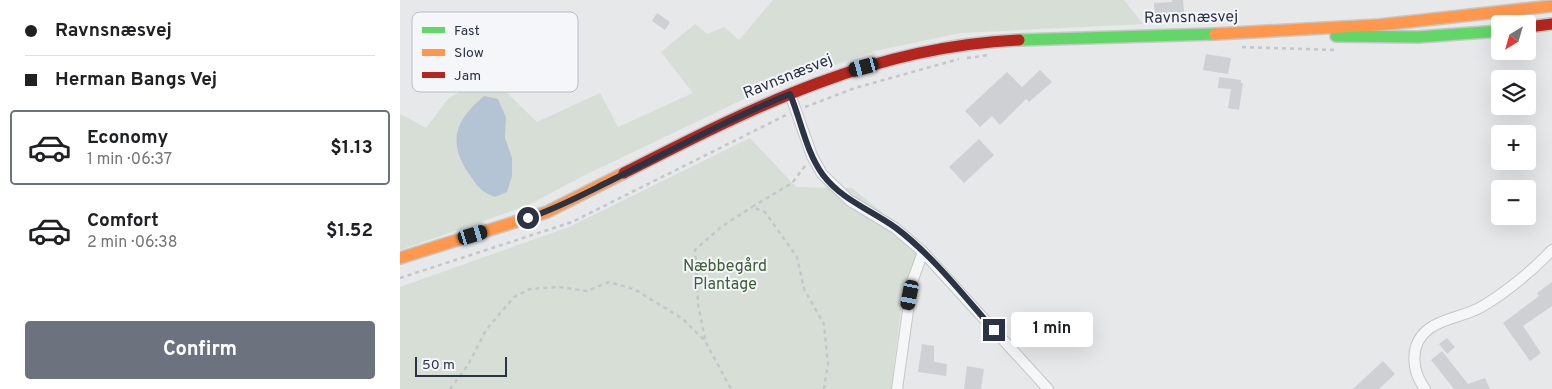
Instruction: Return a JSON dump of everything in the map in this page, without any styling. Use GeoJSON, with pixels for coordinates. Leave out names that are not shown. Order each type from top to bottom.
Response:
{"type":"FeatureCollection","features":[{"type":"Feature","properties":{"kind":"main road","name":"Ravnsnæsvej"},"geometry":{"type":"LineString","coordinates":[[400,258],[547,212],[745,112],[866,66],[910,54],[976,42],[1080,37],[1276,32],[1379,26],[1552,6]]}},
{"type":"Feature","properties":{"kind":"main road"},"geometry":{"type":"LineString","coordinates":[[1536,26],[1552,24]]}},
{"type":"Feature","properties":{"kind":"main road","name":"Ravnsnæsvej"},"geometry":{"type":"LineString","coordinates":[[1276,32],[1383,38],[1452,36],[1491,31]]}},
{"type":"Feature","properties":{"kind":"street"},"geometry":{"type":"LineString","coordinates":[[790,94],[812,156],[822,174],[835,189],[849,200],[895,228],[923,252],[1048,389]]}},
{"type":"Feature","properties":{"kind":"street"},"geometry":{"type":"LineString","coordinates":[[1425,389],[1413,367],[1419,340],[1430,328],[1489,302],[1525,278],[1552,250]]}},
{"type":"Feature","properties":{"kind":"street"},"geometry":{"type":"LineString","coordinates":[[897,389],[912,282],[923,252]]}},
{"type":"Feature","properties":{"kind":"path"},"geometry":{"type":"LineString","coordinates":[[1238,47],[1341,50]]}},
{"type":"Feature","properties":{"kind":"path"},"geometry":{"type":"LineString","coordinates":[[804,108],[864,86],[962,58],[990,55]]}},
{"type":"Feature","properties":{"kind":"path"},"geometry":{"type":"LineString","coordinates":[[705,341],[698,304],[695,250],[721,227],[792,183],[812,156]]}},
{"type":"Feature","properties":{"kind":"path"},"geometry":{"type":"LineString","coordinates":[[752,207],[765,212],[797,257],[804,289],[824,324],[828,364],[824,389]]}},
{"type":"Feature","properties":{"kind":"path"},"geometry":{"type":"LineString","coordinates":[[450,389],[468,365],[486,330],[500,311],[514,297],[530,289],[558,287],[587,291],[609,282],[634,289],[683,318],[705,341],[731,389]]}},
{"type":"Feature","properties":{"kind":"green space"},"geometry":{"type":"Polygon","coordinates":[[[773,0],[1124,0],[1143,24],[960,33],[875,51],[763,90],[583,176],[526,206],[400,250],[400,114],[426,128],[448,99],[459,92],[506,92],[537,122],[600,93],[618,127],[693,93],[661,52],[695,24],[707,34],[724,27],[739,40],[773,0]],[[498,99],[505,138],[506,117],[498,99]]]}},
{"type":"Feature","properties":{"kind":"green space","name":"Næbbegård Plantage"},"geometry":{"type":"Polygon","coordinates":[[[750,138],[796,187],[852,188],[925,247],[902,301],[891,389],[400,389],[400,287],[569,227],[750,138]]]}},
{"type":"Feature","properties":{"kind":"water"},"geometry":{"type":"Polygon","coordinates":[[[484,96],[498,99],[506,117],[505,138],[512,158],[512,176],[507,192],[495,197],[485,192],[476,184],[461,160],[457,149],[456,139],[461,121],[484,96]]]}},
{"type":"Feature","properties":{"kind":"building"},"geometry":{"type":"Polygon","coordinates":[[[1172,0],[1183,0],[1184,12],[1155,16],[1154,3],[1172,2],[1172,0]]]}},
{"type":"Feature","properties":{"kind":"building"},"geometry":{"type":"Polygon","coordinates":[[[657,13],[670,22],[665,30],[652,21],[657,13]]]}},
{"type":"Feature","properties":{"kind":"building"},"geometry":{"type":"Polygon","coordinates":[[[1206,54],[1231,58],[1228,74],[1203,70],[1206,54]]]}},
{"type":"Feature","properties":{"kind":"building"},"geometry":{"type":"Polygon","coordinates":[[[1040,70],[1052,82],[1029,102],[1026,99],[1000,125],[992,116],[980,127],[965,111],[1007,72],[1022,87],[1040,70]]]}},
{"type":"Feature","properties":{"kind":"building"},"geometry":{"type":"Polygon","coordinates":[[[1219,77],[1241,80],[1241,83],[1243,83],[1239,110],[1228,108],[1231,89],[1218,88],[1219,77]]]}},
{"type":"Feature","properties":{"kind":"building"},"geometry":{"type":"Polygon","coordinates":[[[979,139],[994,155],[964,183],[949,167],[979,139]]]}},
{"type":"Feature","properties":{"kind":"building"},"geometry":{"type":"Polygon","coordinates":[[[1552,282],[1552,306],[1523,326],[1541,353],[1530,361],[1503,323],[1539,296],[1537,293],[1552,282]]]}},
{"type":"Feature","properties":{"kind":"building"},"geometry":{"type":"Polygon","coordinates":[[[1447,338],[1455,347],[1447,354],[1439,344],[1447,338]]]}},
{"type":"Feature","properties":{"kind":"building"},"geometry":{"type":"Polygon","coordinates":[[[922,344],[934,346],[934,362],[947,364],[946,376],[918,372],[922,344]]]}},
{"type":"Feature","properties":{"kind":"building"},"geometry":{"type":"Polygon","coordinates":[[[1442,351],[1468,384],[1485,378],[1490,389],[1454,389],[1431,360],[1442,351]]]}},
{"type":"Feature","properties":{"kind":"building"},"geometry":{"type":"Polygon","coordinates":[[[1383,361],[1395,374],[1379,389],[1353,389],[1383,361]]]}},
{"type":"Feature","properties":{"kind":"building"},"geometry":{"type":"Polygon","coordinates":[[[967,366],[984,369],[981,389],[964,389],[967,366]]]}},
{"type":"Feature","properties":{"kind":"traffic: fast"},"geometry":{"type":"LineString","coordinates":[[1336,36],[1418,37],[1491,32]]}},
{"type":"Feature","properties":{"kind":"traffic: fast"},"geometry":{"type":"LineString","coordinates":[[1019,40],[1215,34]]}},
{"type":"Feature","properties":{"kind":"traffic: slow"},"geometry":{"type":"LineString","coordinates":[[1215,34],[1379,25],[1552,6]]}},
{"type":"Feature","properties":{"kind":"traffic: slow"},"geometry":{"type":"LineString","coordinates":[[400,258],[547,212],[624,173]]}},
{"type":"Feature","properties":{"kind":"traffic: jam"},"geometry":{"type":"LineString","coordinates":[[1536,26],[1552,24]]}},
{"type":"Feature","properties":{"kind":"traffic: jam"},"geometry":{"type":"LineString","coordinates":[[624,173],[720,125],[814,84],[913,54],[965,45],[1019,40]]}},
{"type":"Feature","properties":{"kind":"route"},"geometry":{"type":"LineString","coordinates":[[528,218],[547,212],[626,174],[745,112],[790,94],[812,156],[822,174],[835,189],[849,200],[895,228],[923,252],[994,330]]}}]}
